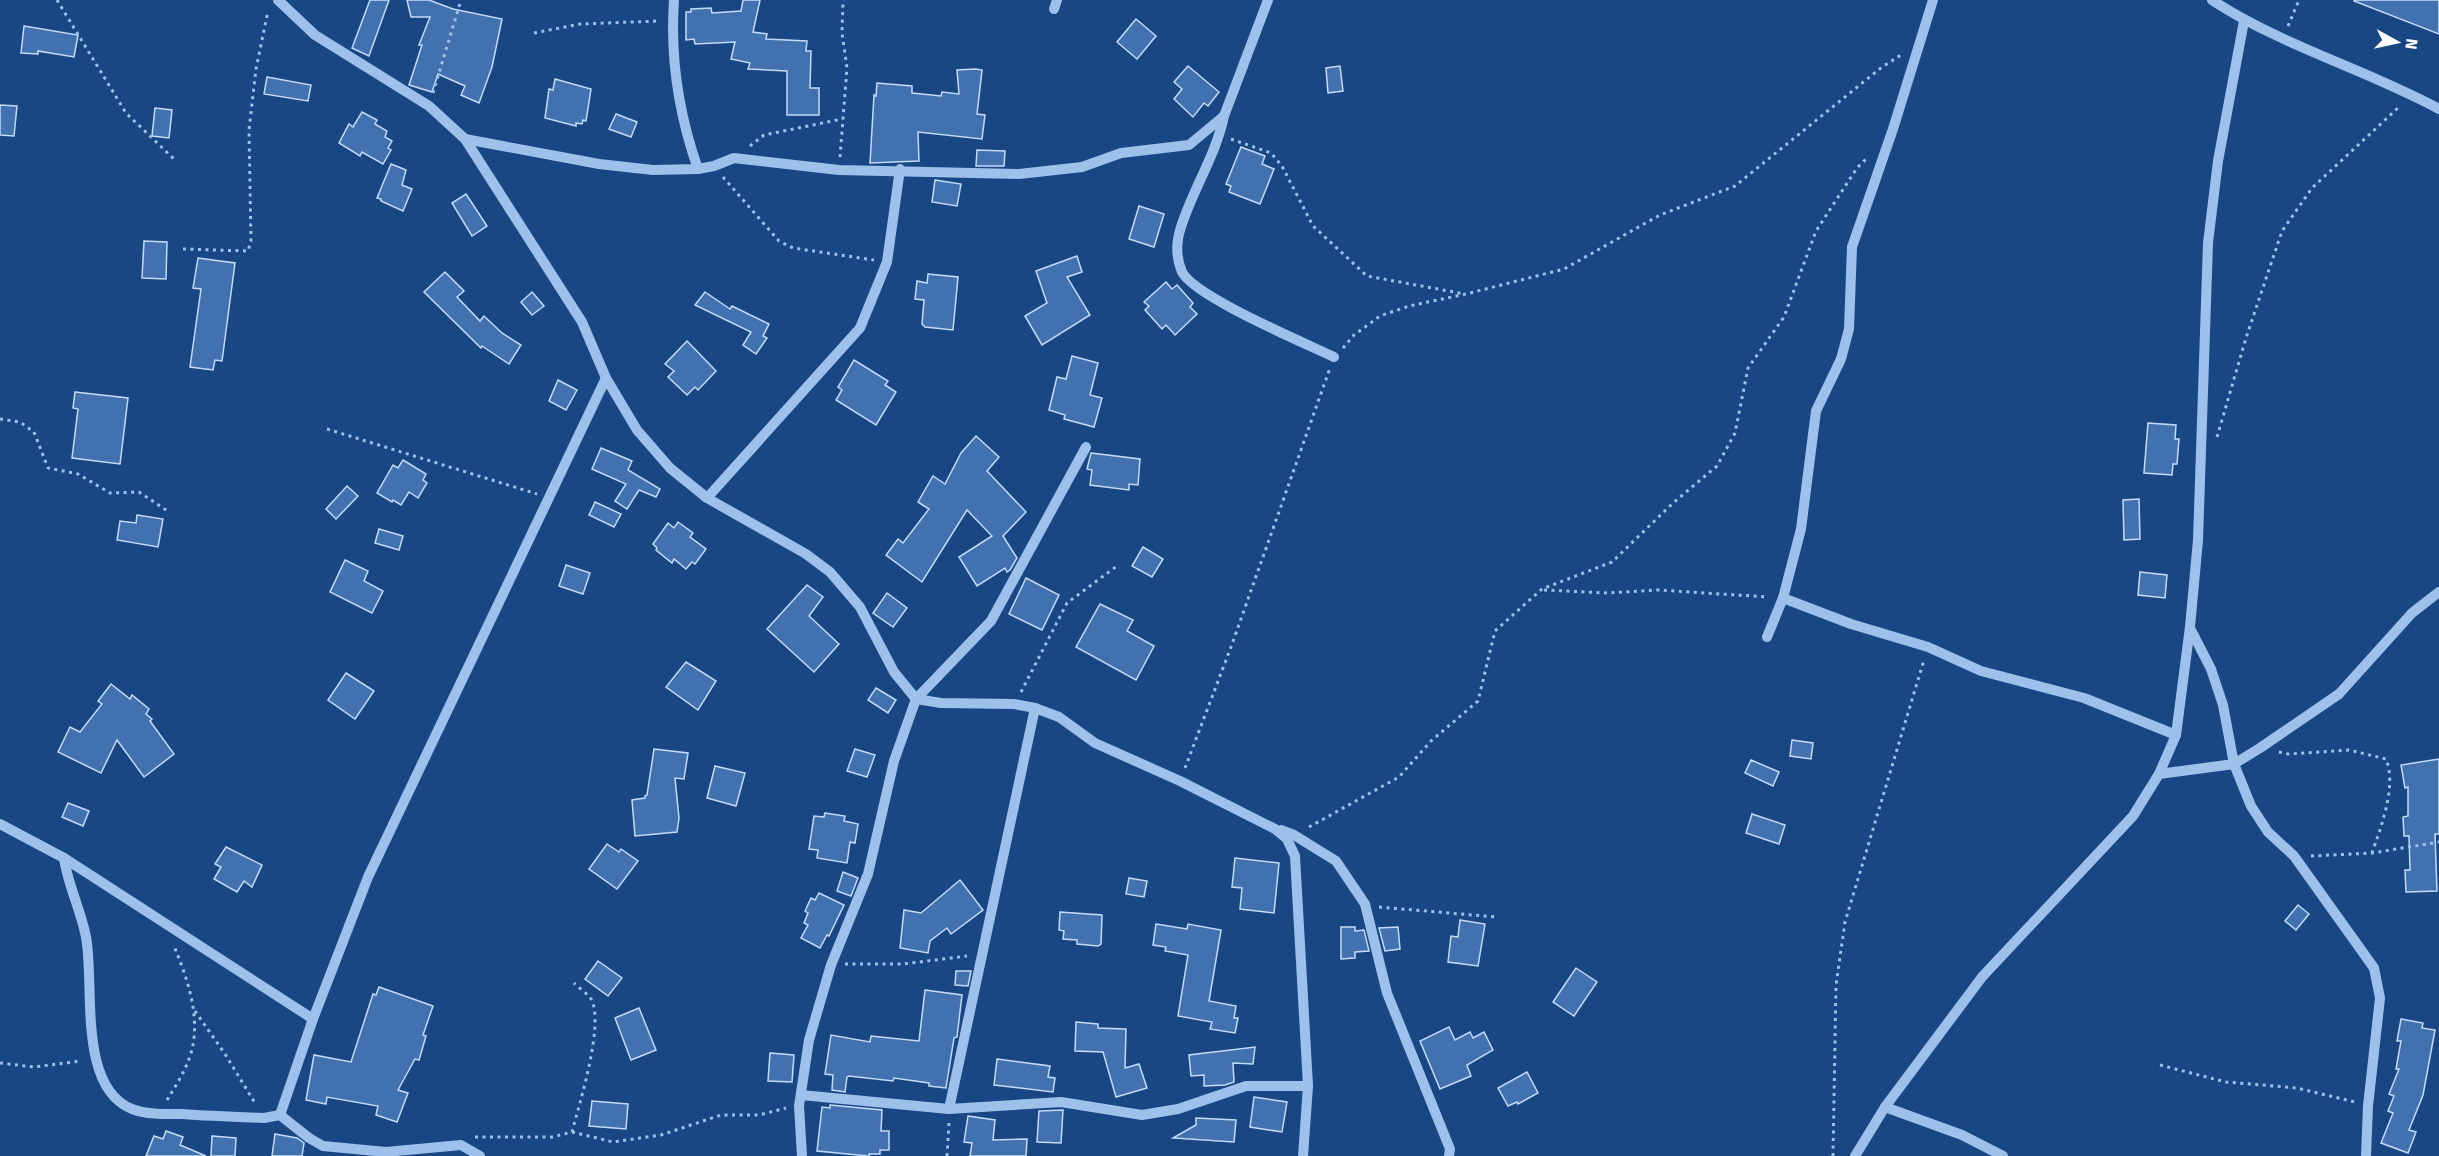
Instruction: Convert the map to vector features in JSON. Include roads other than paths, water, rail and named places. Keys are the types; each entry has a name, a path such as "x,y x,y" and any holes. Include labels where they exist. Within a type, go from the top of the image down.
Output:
{"street":[{"path":"278,0 315,35 429,106 465,139 582,322 606,378 637,430 670,468 706,498 806,554 830,572 860,607 894,672 916,699 941,703 1014,704 1035,708 1059,717 1095,743 1180,781 1275,829 1294,835 1336,861 1365,904 1387,993 1450,1149 1449,1156"},
{"path":"674,0 672,21 675,74 686,135 698,170"},
{"path":"1268,0 1224,116 1220,135 1180,229 1176,254 1183,274 1220,303 1334,357"},
{"path":"1767,637 1783,598 1801,529 1816,411 1841,359 1849,329 1852,247 1921,43 1933,0"},
{"path":"2212,0 2244,21 2412,94 2439,109"},
{"path":"1855,1156 1885,1107 1982,978 2133,816 2159,774 2176,735 2190,627 2198,540 2208,243 2218,161 2244,21"},
{"path":"465,139 599,164 653,170 698,170 734,158 839,170 900,169 1019,174 1082,166 1121,153 1189,145 1224,116"},
{"path":"706,498 860,327 887,262 900,169"},
{"path":"280,1115 313,1019 368,877 606,378"},
{"path":"802,1156 800,1100 809,1040 831,964 868,874 894,761 916,699 991,621 1086,447"},
{"path":"2159,774 2234,764 2260,748 2339,694 2412,613 2439,592"},
{"path":"1783,598 1851,624 1928,647 1981,670 2084,698 2176,735"},
{"path":"2190,627 2211,669 2223,705 2234,764 2251,806 2268,832 2294,856 2374,968 2380,998 2368,1106 2366,1156"},
{"path":"949,1109 1035,708"},
{"path":"0,824 64,858 313,1019"},
{"path":"1275,829 1287,839 1295,856 1308,1086 1303,1156"},
{"path":"64,858 67,877 86,936 95,1059 104,1084 121,1103 134,1110 160,1113 264,1118 280,1115 323,1146 386,1152 461,1145 480,1156"},
{"path":"800,1100 949,1109 1061,1102 1142,1115 1178,1109 1246,1086 1308,1086"},
{"path":"1885,1107 1962,1135 2003,1156"}]}
